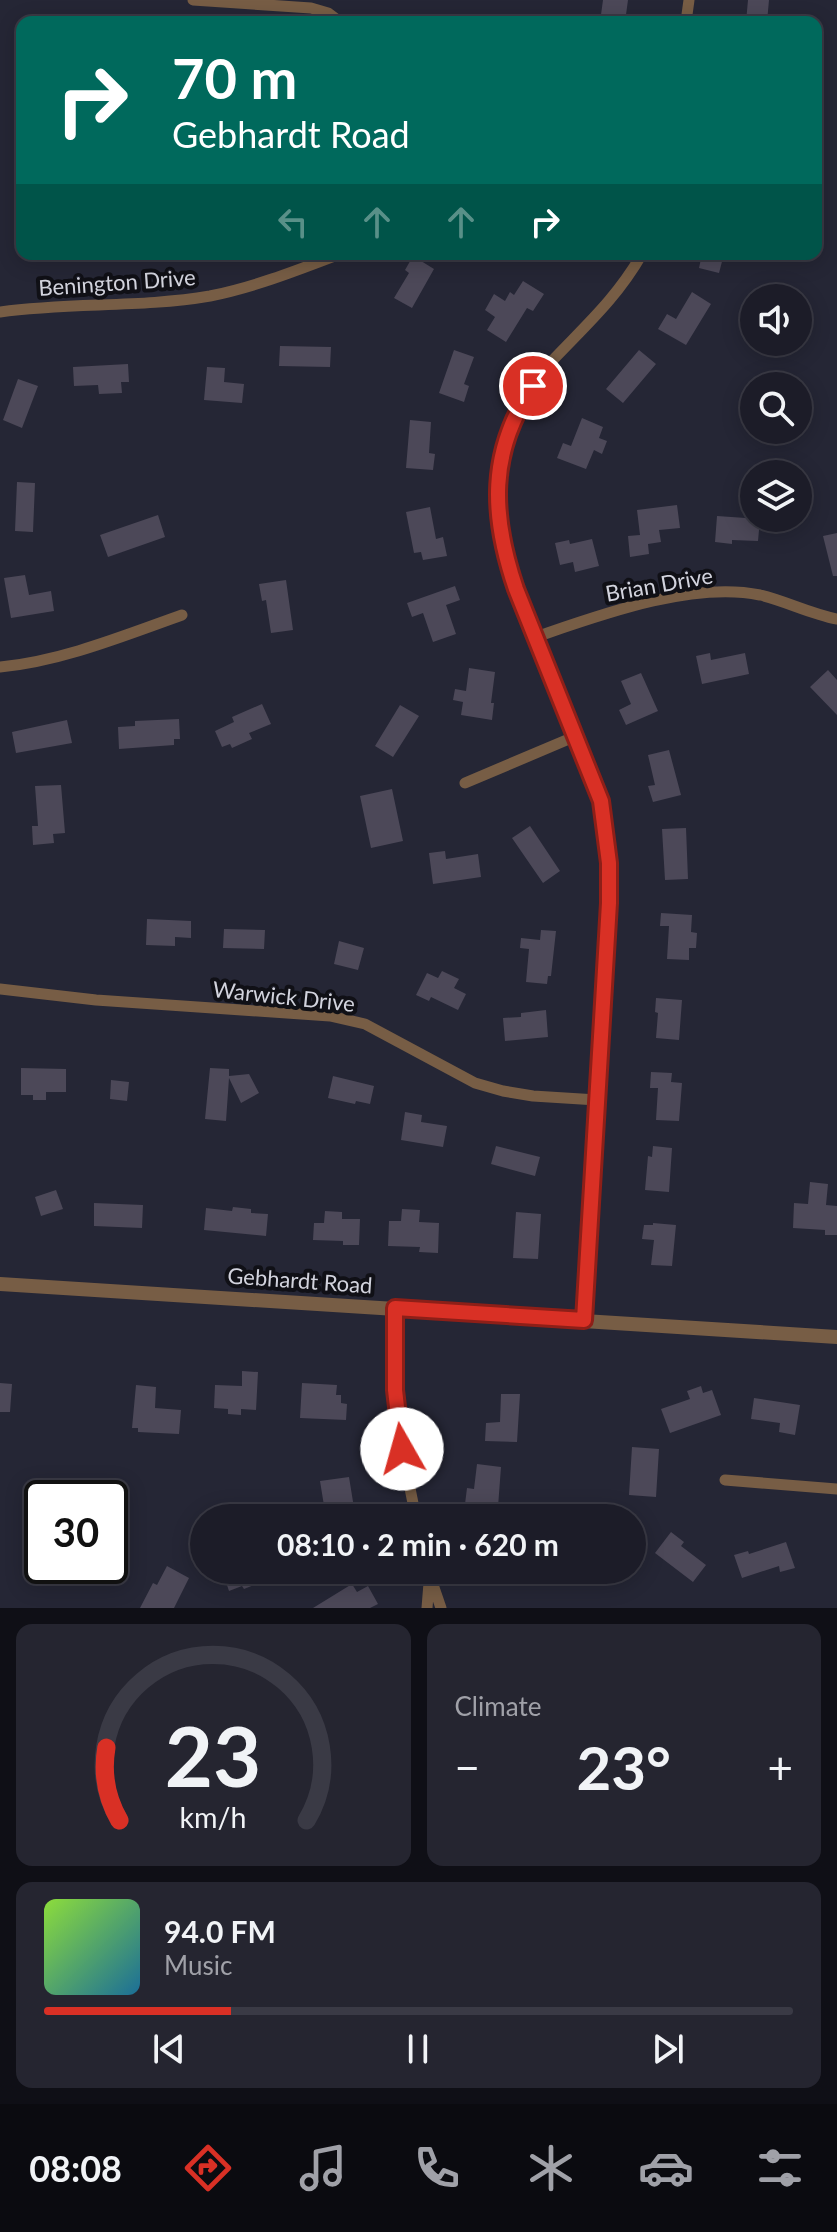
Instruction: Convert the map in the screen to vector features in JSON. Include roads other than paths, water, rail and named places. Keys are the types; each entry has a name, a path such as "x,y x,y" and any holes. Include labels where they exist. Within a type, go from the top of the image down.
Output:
{"street":[{"path":"193,0 311,8 332,16"},
{"name":"Benington Drive","path":"0,312 210,296 283,276 324,260"},
{"path":"584,1320 609,863 601,801 504,554 497,494 503,451 520,405 550,363 625,282 638,260"},
{"name":"Brian Drive","path":"536,637 608,612 719,592 758,595 837,619"},
{"path":"0,667 70,652 182,615"},
{"path":"465,783 576,736"},
{"name":"Warwick Drive","path":"0,989 110,1001 330,1016 365,1024 475,1083 533,1096 597,1100"},
{"name":"Gebhardt Road","path":"0,1284 837,1337"},
{"path":"395,1308 398,1429 413,1504"},
{"path":"725,1480 837,1489"},
{"path":"427,1608 429,1584"},
{"path":"433,1584 441,1608"}]}
